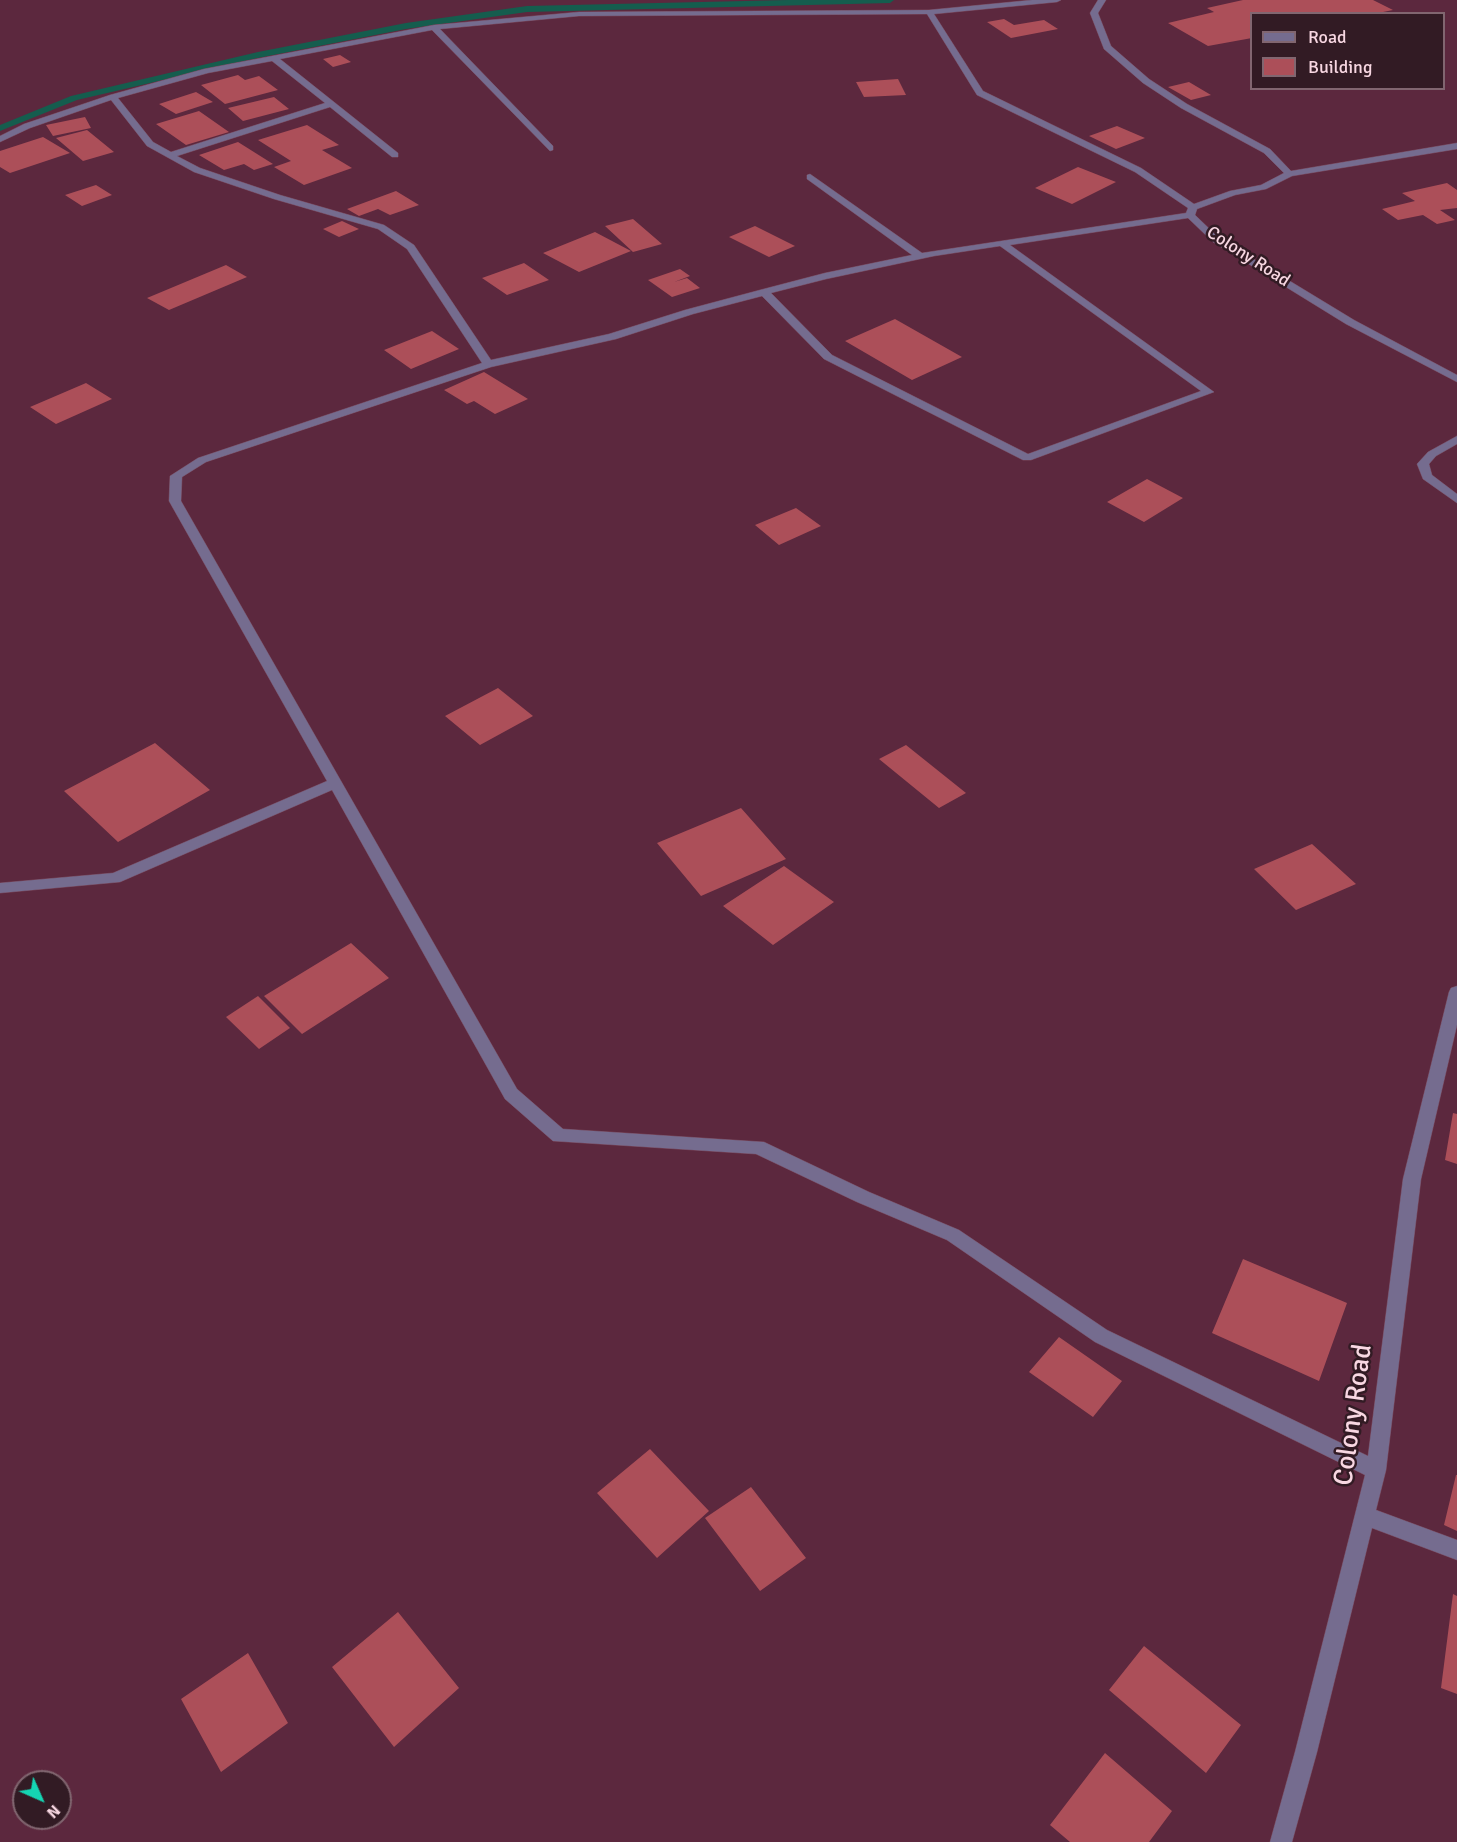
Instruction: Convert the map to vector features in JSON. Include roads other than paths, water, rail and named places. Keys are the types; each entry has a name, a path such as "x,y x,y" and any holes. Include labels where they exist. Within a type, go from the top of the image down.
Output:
{"street":[{"path":"0,139 27,126 113,97 207,70 434,27 579,14 929,12 1057,0"},
{"path":"1102,0 1095,13 1107,47 1146,81 1184,106 1267,151 1289,174"},
{"path":"929,12 980,93 1138,170 1191,211"},
{"path":"434,27 550,148"},
{"path":"272,57 395,155"},
{"path":"113,97 150,144 197,170 381,227 411,247 488,364"},
{"path":"170,155 331,104"},
{"name":"Colony Road","path":"1457,146 1289,174 1279,181 1233,193 1191,211 1216,240 1350,321 1457,379"},
{"path":"810,177 920,256"},
{"path":"1191,211 920,256 825,276 612,337 488,364 202,460 176,476 175,501 511,1094 559,1136 758,1147 863,1197 953,1235 1101,1335 1376,1470"},
{"path":"764,292 828,357 1027,458 1209,392 1002,243"},
{"path":"1457,439 1432,454 1423,464 1427,477 1457,500"},
{"path":"0,888 115,879 335,783"},
{"name":"Colony Road","path":"1281,1842 1376,1470 1412,1179 1457,992"},
{"path":"1365,1516 1457,1551"}],"waterway":[{"path":"0,128 74,98 258,55 406,26 527,9 890,0"}]}
